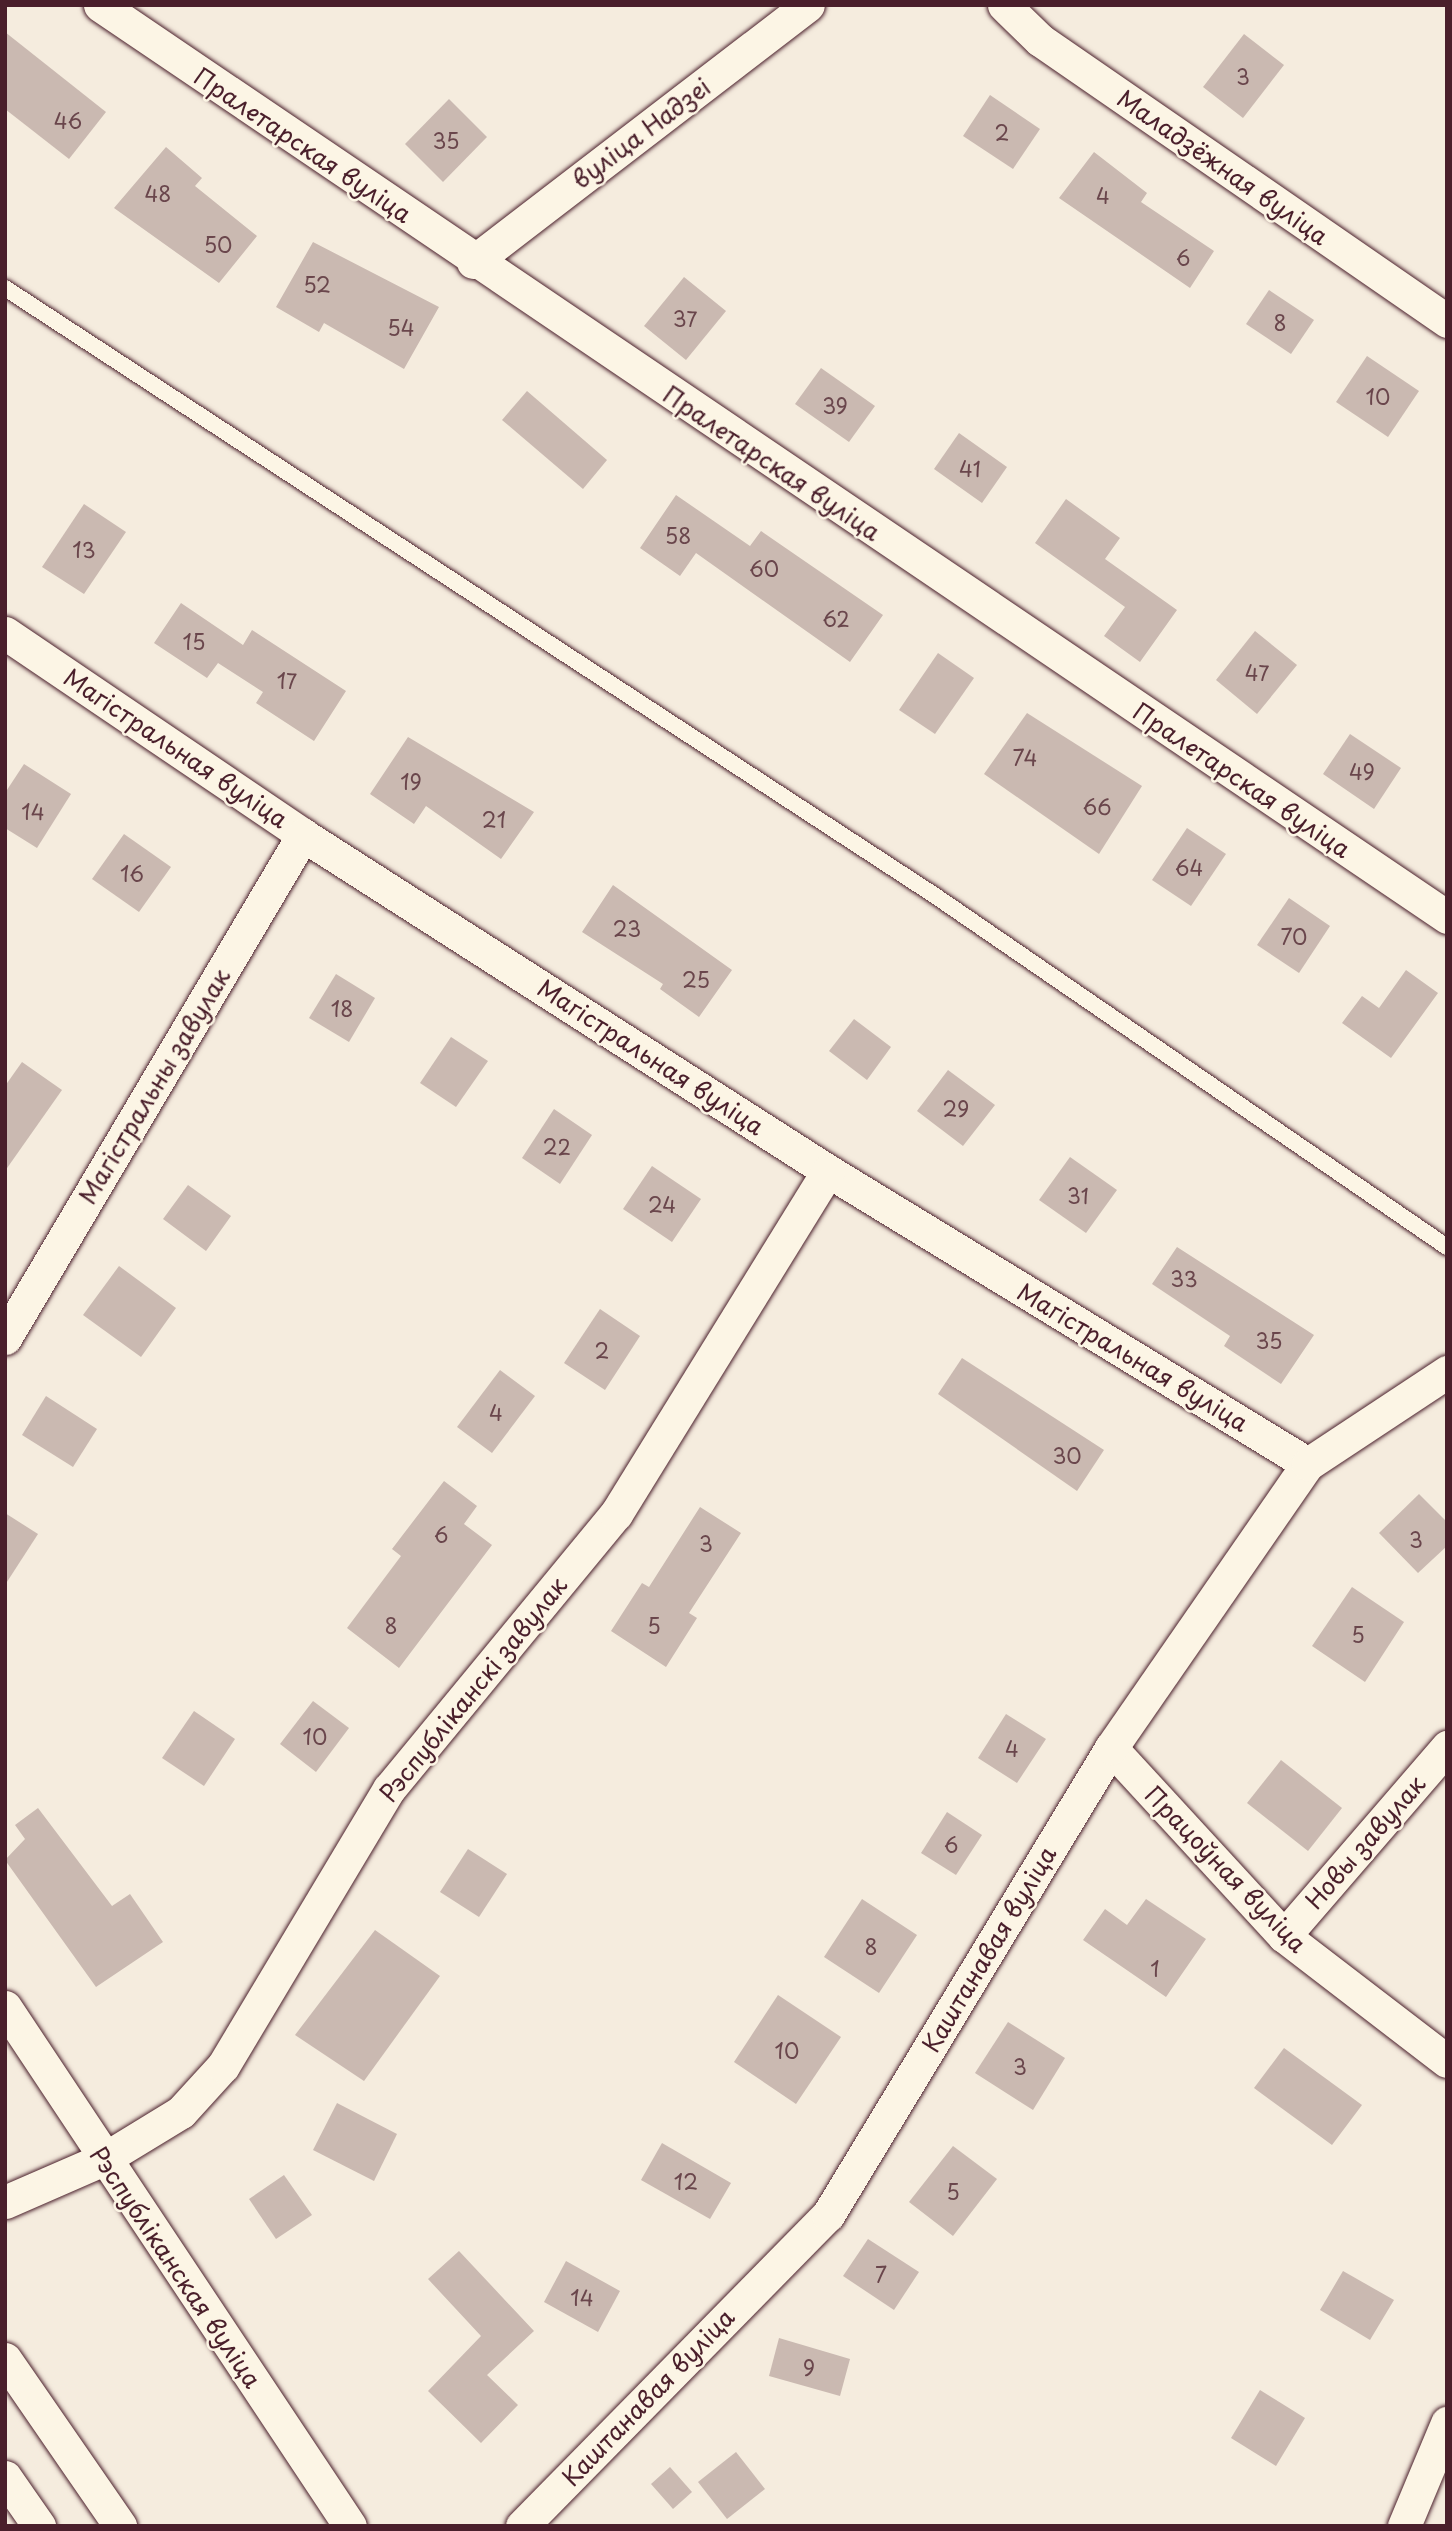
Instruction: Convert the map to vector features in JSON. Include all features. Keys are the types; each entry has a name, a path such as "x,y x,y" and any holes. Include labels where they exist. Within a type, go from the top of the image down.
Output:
{"street":[{"name":"Пралетарская вуліца","path":"100,5 473,262 1447,917"},
{"name":"вуліца Надзеі","path":"473,262 808,5"},
{"name":"Маладзёжная вуліца","path":"1004,5 1040,40 1447,321"},
{"name":"Магістральная вуліца","path":"5,633 303,835 828,1171 1308,1464"},
{"name":"Магістральны завулак","path":"5,1338 303,835"},
{"name":"Рэспубліканскі завулак","path":"5,2202 104,2159 181,2112 223,2066 389,1789 616,1514 828,1171"},
{"name":"Каштанавая вуліца","path":"522,2526 828,2214 1111,1748 1308,1464 1447,1372"},
{"name":"Новы завулак","path":"1283,1936 1447,1747"},
{"name":"Працоўная вуліца","path":"1111,1748 1283,1936 1447,2060"},
{"name":"Рэспубліканская вуліца","path":"5,2007 350,2526"},
{"path":"5,2359 120,2526"},
{"path":"1404,2526 1447,2423"},
{"path":"5,2477 39,2526"}],"lane":[{"path":"5,288 114,353 934,895 1447,1247"}],"building":[{"path":"5,32 106,112 69,159 5,109"},
{"path":"1244,34 1284,65 1243,118 1203,87"},
{"path":"990,95 1040,129 1013,169 963,136"},
{"path":"449,99 487,137 443,182 405,144"},
{"path":"166,147 202,178 195,186 257,236 219,283 114,208"},
{"path":"1094,152 1147,193 1141,202 1214,251 1190,288 1059,198"},
{"path":"313,242 439,307 404,369 324,323 319,332 276,307"},
{"path":"684,277 726,311 686,360 644,326"},
{"path":"1269,290 1314,320 1291,354 1246,324"},
{"path":"1367,356 1419,391 1388,437 1336,402"},
{"path":"821,368 875,406 849,442 795,404"},
{"path":"527,391 607,460 583,489 502,420"},
{"path":"959,433 1007,467 982,503 934,469"},
{"path":"676,495 750,546 761,531 883,615 850,662 696,553 680,576 640,548"},
{"path":"1066,499 1120,538 1105,559 1177,610 1140,662 1104,636 1125,607 1035,543"},
{"path":"84,504 126,532 84,594 42,567"},
{"path":"181,603 243,645 252,630 346,691 314,741 256,703 263,692 218,663 207,678 154,643"},
{"path":"1255,631 1297,665 1257,714 1216,680"},
{"path":"938,653 974,678 935,734 899,710"},
{"path":"1027,713 1142,786 1099,854 984,774"},
{"path":"1350,734 1401,768 1374,809 1323,774"},
{"path":"408,737 534,812 501,859 426,806 414,824 370,794"},
{"path":"24,764 71,794 37,848 5,828 5,793"},
{"path":"1187,828 1226,854 1191,906 1152,880"},
{"path":"124,834 171,867 139,912 92,879"},
{"path":"613,885 732,970 699,1017 660,989 663,984 582,932"},
{"path":"1289,898 1330,926 1299,973 1257,945"},
{"path":"1406,970 1438,993 1391,1058 1342,1023 1362,996 1379,1008"},
{"path":"336,974 375,998 349,1042 309,1018"},
{"path":"854,1019 891,1047 867,1080 829,1051"},
{"path":"451,1037 488,1061 456,1107 420,1083"},
{"path":"22,1062 62,1090 5,1171 5,1086"},
{"path":"948,1070 995,1105 963,1146 917,1111"},
{"path":"554,1109 592,1135 560,1184 522,1158"},
{"path":"1070,1157 1117,1190 1086,1233 1039,1200"},
{"path":"652,1166 701,1199 672,1242 623,1209"},
{"path":"188,1185 231,1216 206,1251 163,1219"},
{"path":"1177,1247 1314,1335 1281,1384 1224,1346 1230,1336 1152,1284"},
{"path":"119,1266 176,1308 141,1357 83,1315"},
{"path":"600,1309 640,1336 605,1390 564,1363"},
{"path":"962,1358 1104,1450 1077,1491 938,1394"},
{"path":"500,1370 535,1396 492,1453 457,1427"},
{"path":"46,1396 97,1429 73,1467 22,1435"},
{"path":"444,1481 477,1506 464,1524 492,1545 399,1668 347,1628 401,1556 392,1549"},
{"path":"1419,1494 1447,1522 1447,1546 1418,1573 1379,1533"},
{"path":"700,1507 741,1533 689,1613 697,1618 666,1667 611,1631 642,1583 649,1587"},
{"path":"5,1513 38,1534 5,1585"},
{"path":"1352,1587 1404,1622 1365,1682 1312,1646"},
{"path":"313,1701 349,1728 316,1772 280,1744"},
{"path":"194,1711 235,1739 204,1786 162,1758"},
{"path":"1006,1714 1046,1739 1017,1783 978,1758"},
{"path":"1281,1760 1342,1808 1308,1851 1247,1803"},
{"path":"38,1808 112,1906 130,1894 163,1942 96,1987 5,1860 25,1839 15,1825"},
{"path":"947,1812 982,1835 956,1875 921,1853"},
{"path":"468,1849 507,1874 479,1917 440,1892"},
{"path":"862,1899 917,1935 879,1993 824,1957"},
{"path":"1146,1899 1206,1939 1166,1997 1083,1940 1105,1909 1127,1925"},
{"path":"375,1930 440,1976 364,2081 295,2035"},
{"path":"778,1995 841,2037 796,2104 734,2062"},
{"path":"1008,2022 1065,2058 1033,2110 975,2073"},
{"path":"1284,2048 1362,2105 1332,2145 1254,2088"},
{"path":"337,2103 397,2134 374,2181 313,2150"},
{"path":"662,2143 731,2183 710,2219 641,2180"},
{"path":"953,2146 997,2179 953,2236 909,2202"},
{"path":"284,2175 312,2215 276,2239 249,2199"},
{"path":"868,2239 919,2272 894,2310 843,2276"},
{"path":"459,2251 534,2331 487,2375 518,2405 481,2443 428,2391 481,2336 428,2279"},
{"path":"566,2261 620,2291 598,2332 544,2302"},
{"path":"1343,2271 1394,2300 1370,2340 1320,2310"},
{"path":"779,2338 850,2359 840,2396 769,2376"},
{"path":"1260,2390 1305,2418 1276,2466 1231,2438"},
{"path":"736,2452 765,2489 727,2519 698,2482"},
{"path":"670,2467 692,2492 673,2509 651,2484"}]}
